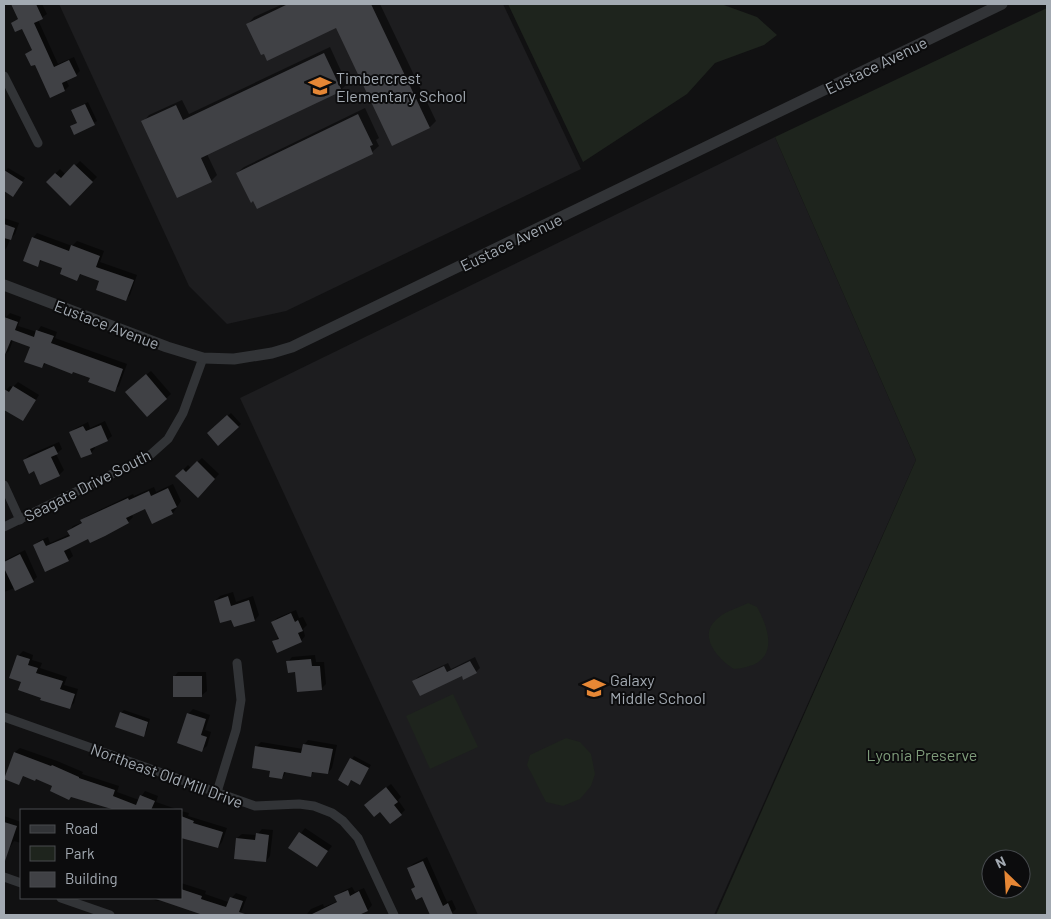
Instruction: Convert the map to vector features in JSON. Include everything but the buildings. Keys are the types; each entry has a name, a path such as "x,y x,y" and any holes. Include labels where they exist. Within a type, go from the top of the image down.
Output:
{"street":[{"name":"Eustace Avenue","path":"4,285 167,347 203,358 234,358 272,353 292,347 1002,4"},
{"path":"4,76 38,143"},
{"name":"Seagate Drive South","path":"4,527 149,456 168,439 183,413 203,358"},
{"path":"4,485 20,520"},
{"path":"218,792 236,730 241,700 237,663"},
{"name":"Northeast Old Mill Drive","path":"4,717 255,806 299,804 314,806 332,813 351,829 358,838 394,915"},
{"path":"4,877 20,884"},
{"path":"64,899 110,915"}],"shaded area":[{"name":"Timbercrest Elementary School","path":"59,4 503,4 581,169 286,311 227,324 189,286"},
{"name":"Galaxy Middle School","path":"775,137 916,460 714,915 478,915 240,398"}],"green space":[{"path":"508,4 721,4 757,17 777,35 764,45 715,63 687,94 583,162"},
{"name":"Lyonia Preserve","path":"1047,8 1047,915 716,915 916,460 775,137"},
{"path":"748,603 757,607 763,618 768,648 758,662 748,667 734,669 716,653 709,640 709,633 711,626 720,616"},
{"path":"453,694 478,747 430,769 406,716"},
{"path":"566,738 580,742 591,754 595,774 591,786 580,799 563,806 546,802 527,765 530,755"}],"place":[{"name":"Timbercrest Elementary School","path":"320,86"},
{"name":"Galaxy Middle School","path":"594,688"}]}
